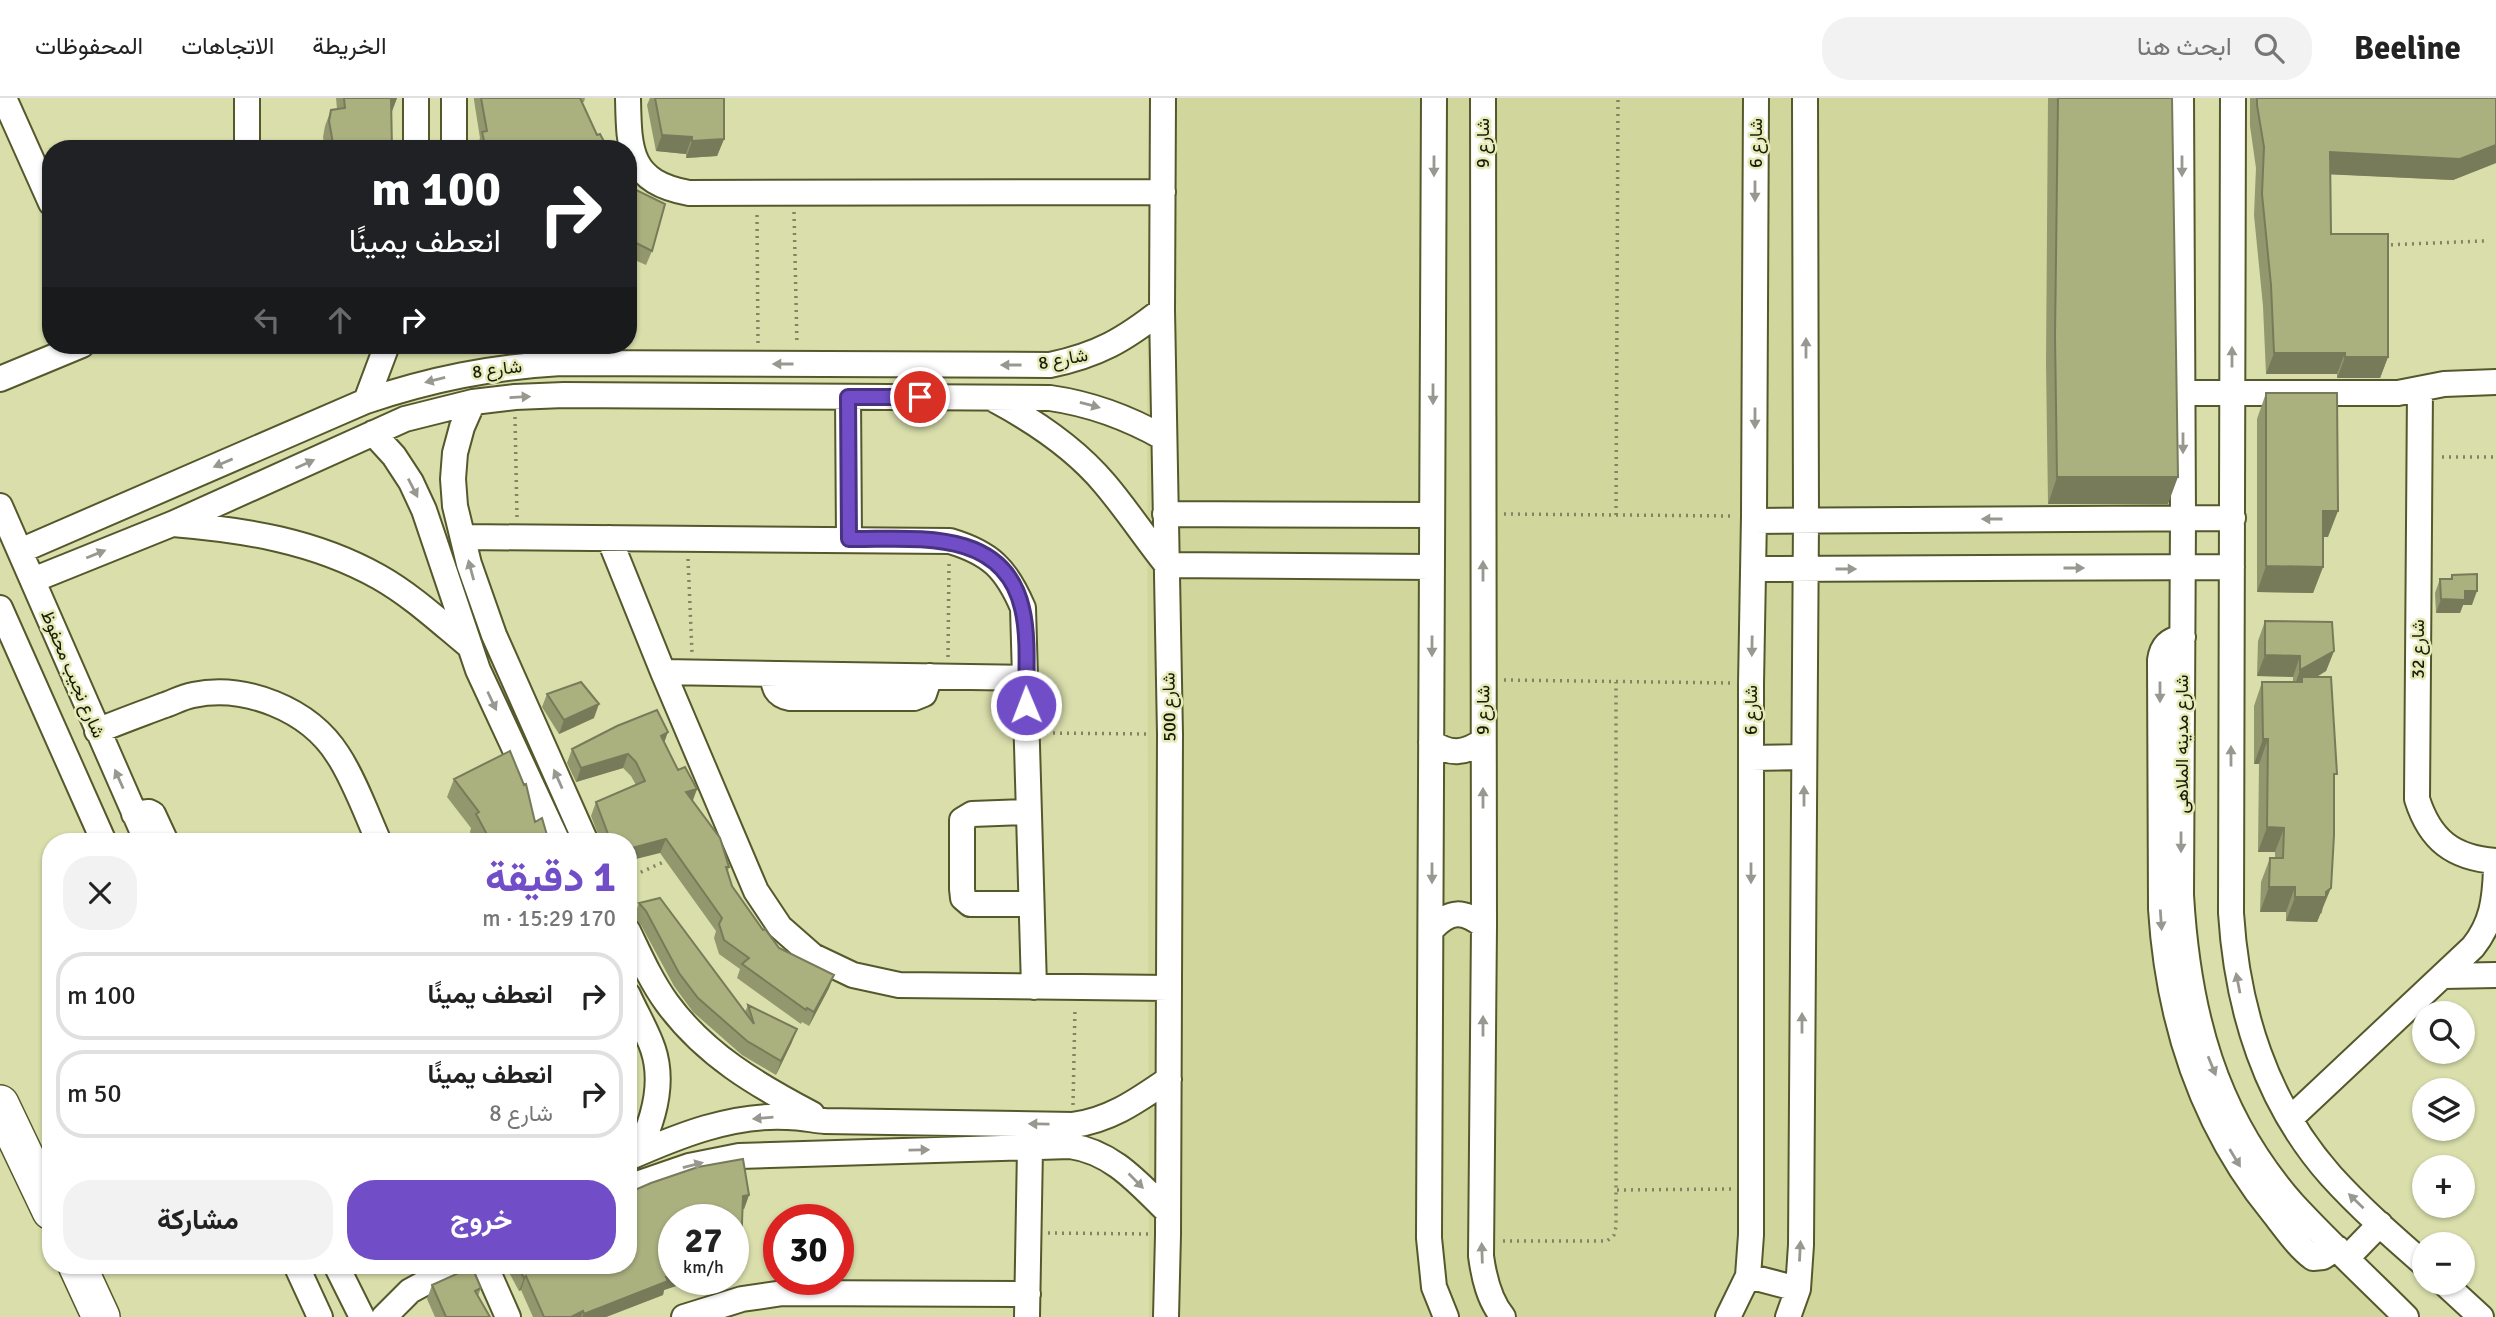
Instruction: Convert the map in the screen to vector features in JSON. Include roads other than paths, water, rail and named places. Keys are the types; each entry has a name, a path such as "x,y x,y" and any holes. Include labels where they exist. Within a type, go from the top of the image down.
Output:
{"highway":[{"path":"0,1104 42,1192"},
{"path":"81,1274 101,1317"}],"street":[{"path":"4,98 42,183"},
{"path":"247,98 247,140"},
{"path":"416,98 416,140"},
{"path":"454,98 454,140"},
{"path":"628,98 630,140"},
{"name":"شارع 500","path":"1163,98 1162,310 1170,734 1166,1317"},
{"path":"1434,98 1429,1238 1434,1287 1446,1317"},
{"name":"شارع 9","path":"1483,98 1482,1241 1484,1278 1496,1309 1503,1317"},
{"name":"شارع 6","path":"1728,1317 1748,1276 1751,1189 1751,684 1756,98"},
{"path":"1788,1317 1798,1289 1801,1245 1806,520 1805,98"},
{"name":"شارع مدينه الملاهى","path":"2181,98 2181,895 2184,947 2192,999 2205,1049 2227,1104 2257,1156 2293,1203 2406,1317"},
{"path":"2233,98 2233,949 2247,1020 2268,1076 2290,1119 2329,1174 2412,1253"},
{"path":"637,162 646,176 666,188 689,193 1163,192"},
{"name":"شارع 8","path":"20,551 366,401 413,385 461,374 511,366 561,363 1050,365 1099,352 1142,326 1162,310"},
{"path":"0,379 60,354"},
{"path":"366,401 384,354"},
{"path":"552,354 561,363"},
{"path":"640,363 641,395"},
{"path":"2182,393 2398,393 2444,384 2496,382"},
{"name":"شارع 32","path":"2420,389 2417,799 2422,816 2432,832 2445,845 2461,855 2496,862"},
{"name":"شارع 8","path":"33,580 172,524 405,419 472,402 515,397 641,395 1050,398 1080,402 1109,411 1164,438"},
{"path":"848,397 849,539"},
{"path":"992,398 1042,428 1079,457 1104,482 1167,565 1432,567"},
{"path":"472,402 455,453 453,479 455,506 462,534 476,588 494,635 582,833"},
{"path":"373,433 394,456 411,482 434,539 468,645 554,833"},
{"name":"شارع نجيب محفوظ","path":"0,506 143,833"},
{"path":"1166,514 1432,515"},
{"path":"1754,518 2233,518"},
{"path":"172,524 279,538 330,554 379,577 424,608 468,645"},
{"path":"434,539 462,534 518,537 950,541 975,548 996,563 1013,583 1023,608 1034,987"},
{"path":"609,538 756,891 780,927 813,956 853,975 899,985 1169,988"},
{"path":"1754,569 2232,567"},
{"path":"0,608 100,833"},
{"path":"663,672 1026,678"},
{"path":"97,730 192,695 219,693 274,703 309,725 338,754 375,833"},
{"path":"1431,742 1443,750 1457,753 1471,749 1483,741"},
{"path":"1751,758 1804,757"},
{"path":"1028,812 972,814 962,820 962,889 963,898 970,904 1031,904"},
{"path":"134,814 153,814 162,833"},
{"path":"2290,1119 2473,947 2487,926 2494,902 2496,870"},
{"path":"1432,929 1442,918 1457,913 1472,916 1483,926"},
{"path":"2443,976 2496,975"},
{"path":"639,981 667,1003 688,1029 738,1073 825,1121"},
{"path":"637,1014 654,1050 658,1077 653,1117 649,1130 637,1148"},
{"path":"637,1154 672,1138 709,1127 785,1117 825,1121 1079,1124 1124,1110 1169,1079"},
{"path":"1079,1124 1086,1148"},
{"path":"637,1185 689,1166 739,1156 790,1152 1056,1146 1086,1148 1107,1157 1125,1170 1168,1223"},
{"path":"684,1317 742,1299 783,1293 1027,1306 1030,1148"},
{"path":"2342,1253 2379,1224"},
{"path":"300,1274 320,1317"},
{"path":"340,1274 362,1317"},
{"path":"384,1317 410,1291 441,1274"},
{"path":"489,1274 508,1317"},
{"path":"1748,1276 1798,1289"},
{"path":"2457,1295 2481,1317"}]}
